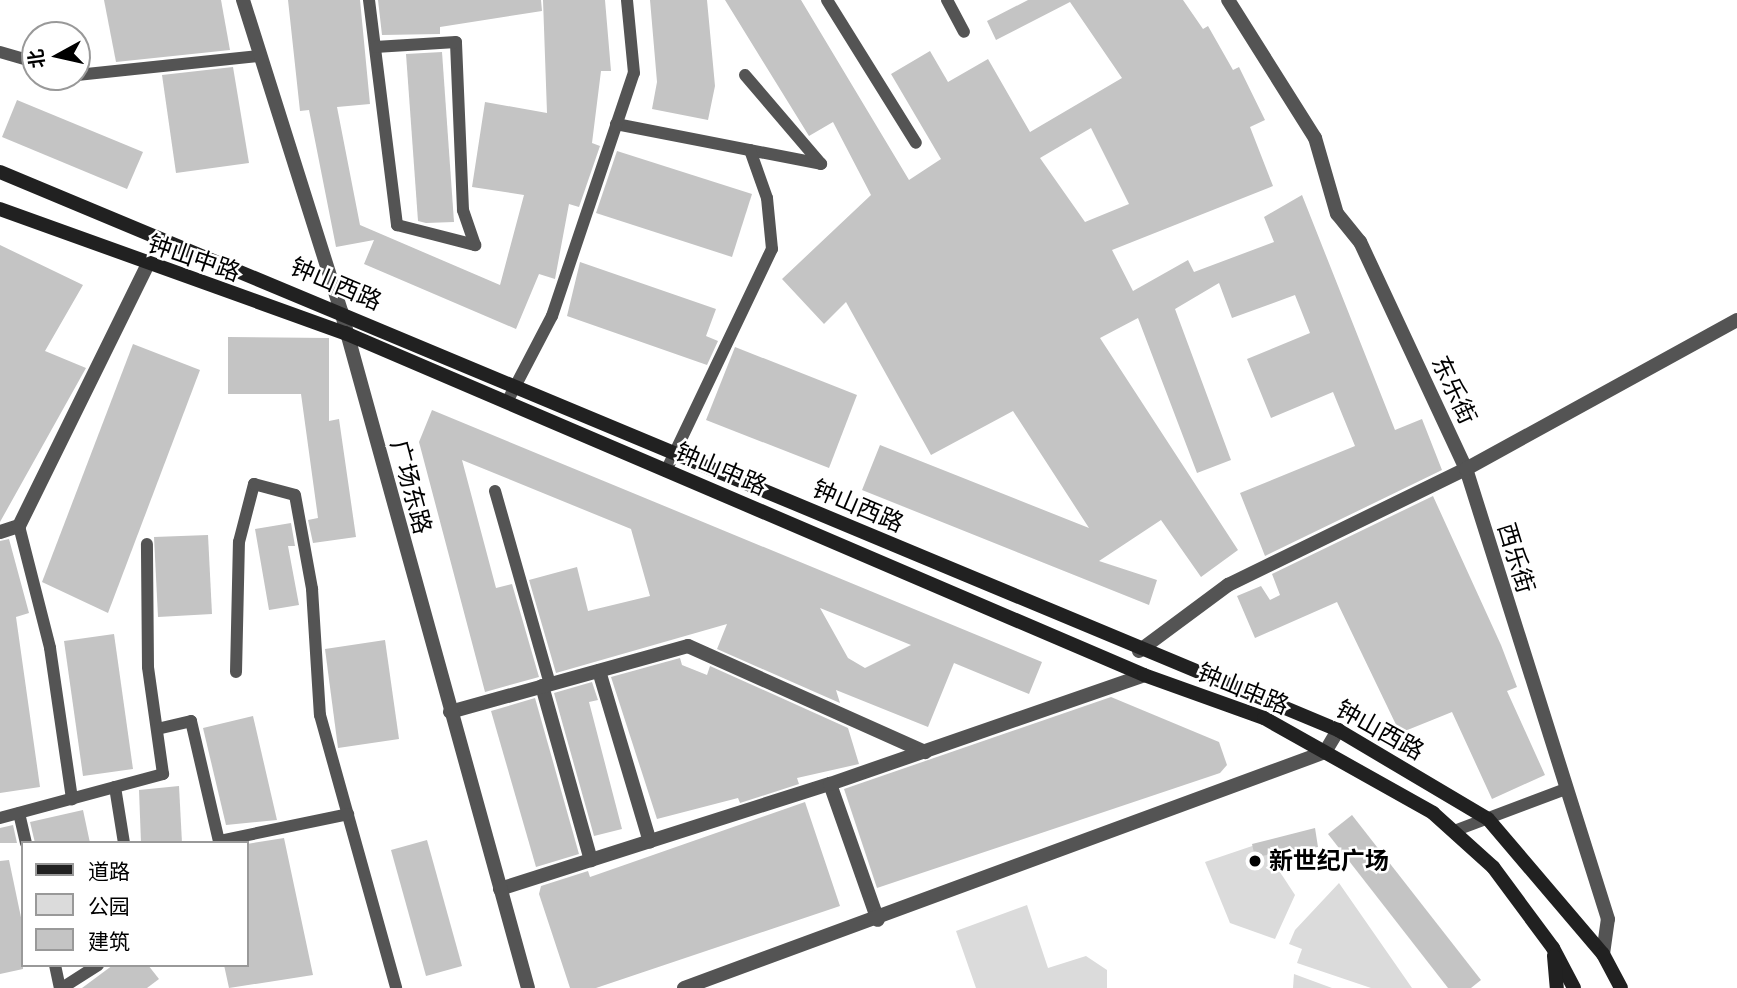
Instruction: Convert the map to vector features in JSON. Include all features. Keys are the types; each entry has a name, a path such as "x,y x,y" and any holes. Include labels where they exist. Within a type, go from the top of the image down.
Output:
{"main road":[{"name":"钟山西路","path":"0,172 341,311 1139,651 1338,730 1488,819 1603,954 1621,988"},
{"name":"钟山中路","path":"0,209 147,267 345,333 1144,675 1264,718 1454,831 1493,867 1553,947 1574,988"},
{"path":"1553,947 1557,988"}],"street":[{"name":"广场东路","path":"243,0 258,56 341,311 528,988"},
{"name":"东乐街","path":"1228,0 1315,138 1337,214 1360,242 1466,470"},
{"path":"0,532 19,526 147,267"},
{"path":"1139,651 1228,586 1466,470 1737,320"},
{"name":"西乐街","path":"1466,470 1563,790 1608,919 1603,954"},
{"path":"450,712 688,646 925,752"},
{"path":"599,671 650,842"},
{"path":"500,889 831,785 1144,675"},
{"path":"546,685 591,860"},
{"path":"684,988 878,920 1325,752 1338,730"},
{"path":"831,785 878,920"}],"lane":[{"path":"369,0 397,225 475,245 463,210 456,43 375,47"},
{"path":"507,402 552,316 634,73 627,0"},
{"path":"827,0 916,143"},
{"path":"947,0 964,32"},
{"path":"0,51 21,58"},
{"path":"91,74 258,56"},
{"path":"617,124 821,164 745,75"},
{"path":"666,471 677,454 772,249 767,198 750,150"},
{"path":"236,672 239,542 254,484 295,495 312,589 320,715 396,988"},
{"path":"495,491 546,685"},
{"path":"19,526 50,648 72,799"},
{"path":"0,818 163,774 149,667 147,544"},
{"path":"157,729 191,721 219,841 348,814"},
{"path":"115,787 124,841"},
{"path":"1454,831 1563,790"},
{"path":"19,813 26,841"},
{"path":"55,967 61,988 95,967"}],"green space":[{"path":"1261,843 1295,895 1275,939 1230,923 1205,862"},
{"path":"1339,883 1412,988 1371,988 1297,963 1302,949 1289,944 1295,930"},
{"path":"1027,905 1048,968 1086,956 1107,970 1107,988 976,988 956,931"},
{"path":"1294,974 1332,988 1293,988"}],"building":[{"path":"104,0 221,0 230,50 116,62"},
{"path":"288,0 360,0 370,104 337,107 360,225 500,285 524,195 472,187 485,102 547,113 543,0 605,0 611,71 601,71 592,143 600,146 579,207 569,204 555,279 539,274 516,329 364,264 374,240 336,247 309,110 300,111"},
{"path":"378,0 541,0 542,11 440,27 440,34 382,35"},
{"path":"650,0 707,0 715,86 708,120 652,109 657,82"},
{"path":"725,0 801,0 909,180 941,159 891,74 930,51 948,82 988,59 1030,132 1122,78 1070,2 996,40 987,21 1028,0 1183,0 1203,29 1208,26 1233,70 1239,67 1265,120 1250,127 1273,186 1112,250 1133,291 1188,260 1194,272 1274,242 1264,217 1302,195 1395,430 1422,419 1442,470 1265,556 1240,493 1355,446 1333,392 1271,418 1247,359 1310,333 1295,295 1232,318 1219,283 1175,309 1231,460 1197,473 1138,318 1100,338 1238,550 1201,577 1161,520 1099,561 1157,580 1149,605 862,490 880,445 1089,528 1013,411 931,455 846,302 824,324 782,279 871,195 833,122 809,136","holes":["1091,128 1129,204 1085,222 1040,158"]},
{"path":"442,52 454,222 426,223 418,221 406,54"},
{"path":"233,67 249,163 176,173 162,75"},
{"path":"17,100 143,152 127,189 2,137"},
{"path":"617,151 752,194 732,257 596,213"},
{"path":"0,245 83,285 45,351 86,368 0,522"},
{"path":"580,262 716,309 706,336 718,341 707,365 567,316"},
{"path":"228,337 329,338 329,421 339,419 356,537 313,543 308,520 318,518 301,394 228,394"},
{"path":"133,344 200,370 108,613 42,582"},
{"path":"735,347 857,395 829,468 706,420"},
{"path":"432,410 1042,662 1029,694 954,663 928,727 836,690 840,703 717,649 727,624 556,673 529,580 577,567 588,611 650,596 631,529 462,460 496,588 512,584 539,677 485,692 419,442","holes":["820,608 911,645 865,668 848,658"]},
{"path":"1433,496 1501,645 1517,687 1507,691 1545,775 1492,799 1452,712 1400,733 1337,602 1255,638 1237,596 1261,586 1270,600 1280,595 1272,574"},
{"path":"291,523 295,546 288,546 299,605 269,610 255,529"},
{"path":"208,535 212,614 158,617 154,537"},
{"path":"9,539 29,613 16,617 40,787 0,793 0,541"},
{"path":"114,634 133,769 83,776 64,641"},
{"path":"385,640 399,739 338,748 325,649"},
{"path":"680,658 682,665 707,675 710,666 848,728 859,764 797,778 799,784 740,803 738,798 657,819 611,677"},
{"path":"592,682 598,700 589,702 622,829 594,836 554,693"},
{"path":"1111,697 1219,742 1227,765 1220,773 877,888 844,789"},
{"path":"535,698 579,854 536,867 491,711"},
{"path":"253,716 277,820 226,825 203,728"},
{"path":"179,786 182,841 141,841 139,790"},
{"path":"805,802 840,906 596,988 570,988 539,894 541,886 588,871 590,877"},
{"path":"83,810 90,841 35,841 30,822"},
{"path":"1352,815 1481,980 1471,988 1448,988 1328,834"},
{"path":"13,825 17,843 0,843 0,828"},
{"path":"1315,828 1318,847 1255,857 1252,844"},
{"path":"284,838 313,975 229,988 224,967 248,967 248,844"},
{"path":"427,840 462,966 426,976 391,850"},
{"path":"9,860 21,917 23,969 0,974 0,861"},
{"path":"110,967 150,967 159,979 147,988 82,988"}],"place":[{"name":"新世纪广场","path":"1255,861"}]}
